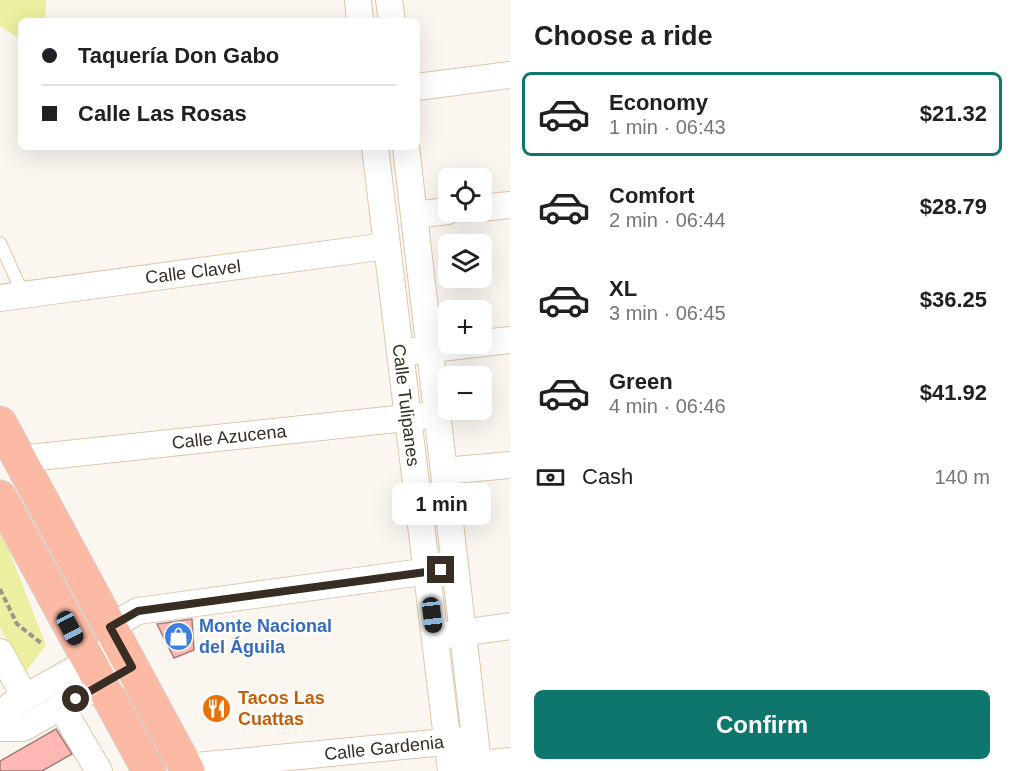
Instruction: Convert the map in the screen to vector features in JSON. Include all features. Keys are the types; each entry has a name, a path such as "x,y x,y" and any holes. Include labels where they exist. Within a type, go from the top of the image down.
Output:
{"main road":[{"path":"0,423 187,769"},
{"path":"0,497 94,674 149,771"}],"street":[{"path":"358,0 360,18"},
{"path":"389,0 392,18"},
{"path":"420,87 510,75"},
{"name":"Calle Tulipanes","path":"375,150 451,769"},
{"name":"Calle Tulipanes","path":"406,150 478,768"},
{"path":"492,207 510,205"},
{"path":"414,215 438,212"},
{"name":"Calle Clavel","path":"11,296 386,246"},
{"path":"399,353 510,340"},
{"name":"Calle Azucena","path":"20,459 437,415"},
{"path":"444,471 510,465"},
{"path":"94,674 25,697 11,705 0,726 23,728 61,707 94,674 120,646 138,611 455,567"},
{"path":"435,636 510,626"},
{"path":"0,652 25,697"},
{"path":"61,707 99,771"},
{"name":"Calle Gardenia","path":"187,769 475,739"},
{"path":"451,769 478,768 510,761"}],"lane":[{"path":"0,243 11,296"}],"path":[{"path":"0,590 17,624 41,643"}],"green space":[{"path":"0,0 46,0 45,18 18,18 18,38 0,26"},
{"path":"0,527 46,645 25,673 0,628"}],"building":[{"name":"Monte Nacional del Águila","path":"192,619 194,650 174,658 157,624"},
{"path":"56,729 72,754 42,771 0,771 0,761"}],"place":[{"name":"Monte Nacional del Águila","path":"178,636"},
{"name":"Tacos Las Cuattas","path":"217,708"}],"route":[{"path":"76,699 132,667 110,627 138,611 441,570"}]}
